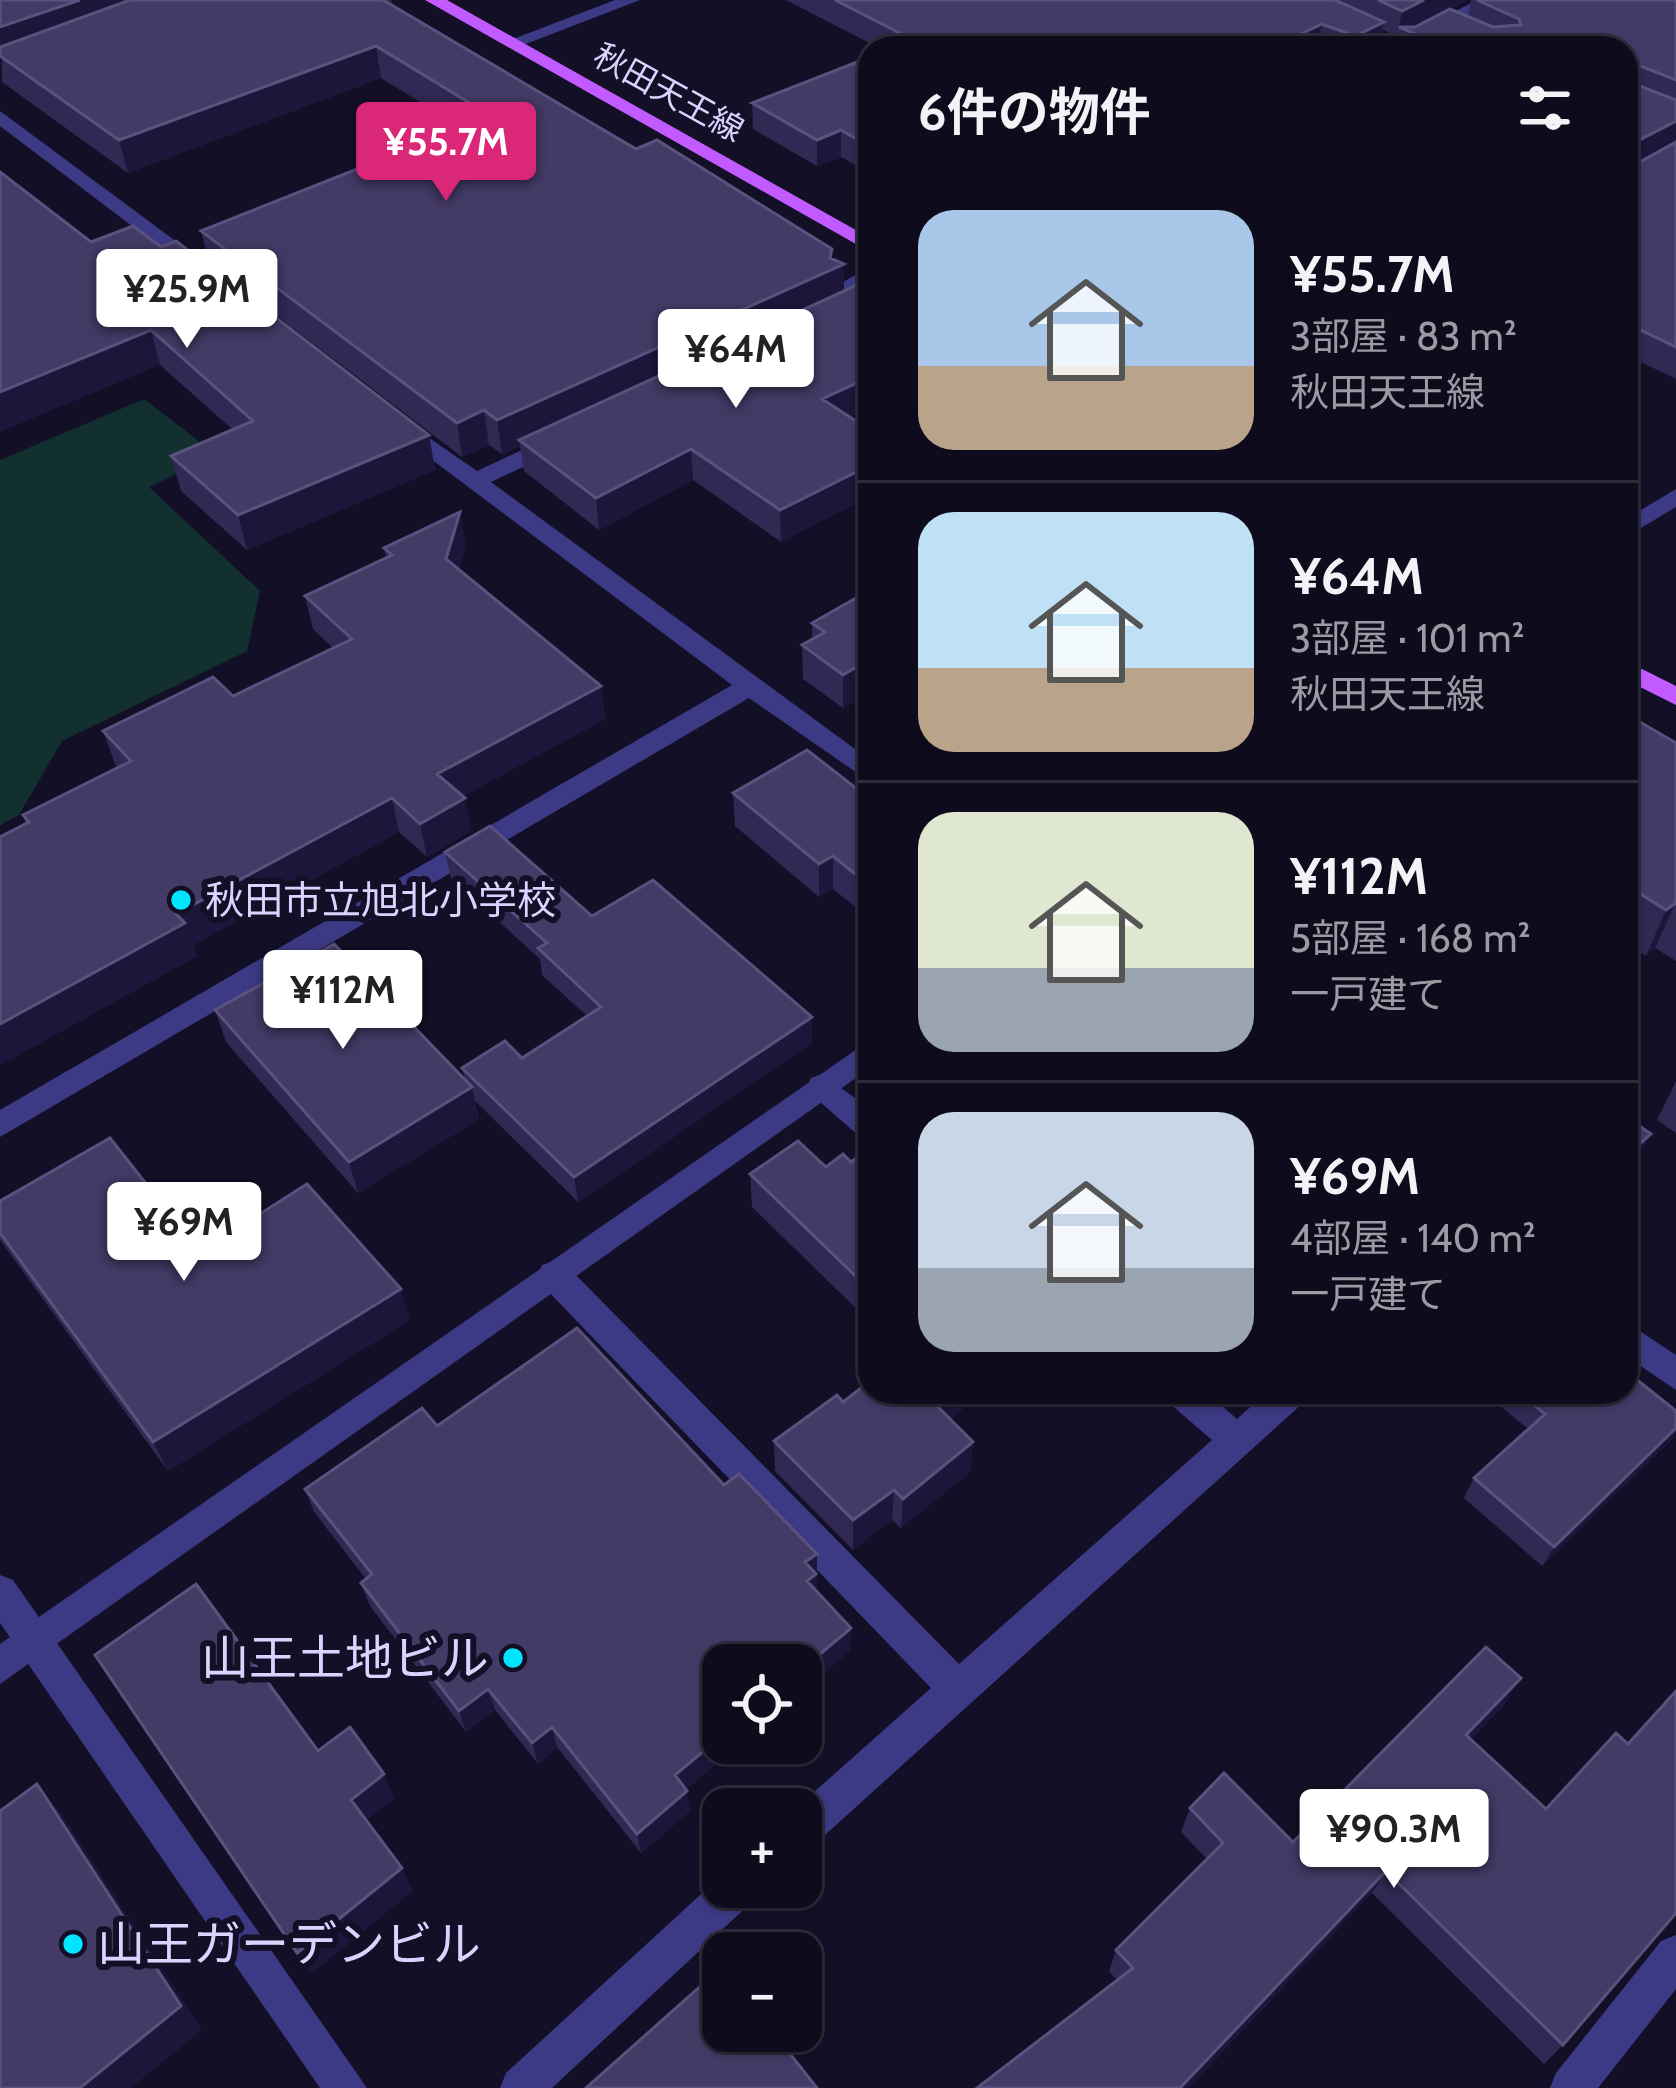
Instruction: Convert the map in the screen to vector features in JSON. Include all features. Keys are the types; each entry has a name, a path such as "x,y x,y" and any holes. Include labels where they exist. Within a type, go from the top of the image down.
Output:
{"main road":[{"name":"秋田天王線","path":"434,0 858,239"},
{"path":"1638,676 1676,697"}],"street":[{"path":"512,43 632,0"},
{"path":"1420,36 1491,0"},
{"path":"0,117 215,280"},
{"path":"842,288 858,279"},
{"path":"828,316 858,302"},
{"path":"381,410 858,764"},
{"path":"472,482 577,433"},
{"path":"1638,522 1676,496"},
{"path":"0,1126 750,686"},
{"path":"0,1666 858,1060"},
{"path":"822,1086 858,1117"},
{"path":"554,1275 956,1687"},
{"path":"1638,1345 1676,1375"},
{"path":"1195,1404 1237,1440"},
{"path":"822,1811 1278,1404"},
{"path":"0,1592 346,2088"},
{"path":"521,2088 716,1908"},
{"path":"1571,2088 1676,1956"}],"lane":[{"path":"1296,0 1373,36"},
{"path":"1445,24 1464,32"}],"green space":[{"path":"144,399 217,455 149,487 260,591 247,651 62,741 19,815 0,825 0,460"}],"building":[{"path":"0,0 80,0 0,27"},
{"path":"130,0 383,0 636,149 657,140 832,249 830,258 844,264 497,420 484,410 457,423 201,231 491,116 376,46 119,140 0,56 0,47"},
{"path":"835,0 1335,0 1384,22 1355,36 1322,24 1296,36 905,36"},
{"path":"1378,0 1424,0 1402,11"},
{"path":"1477,0 1676,0 1676,80 1638,65 1638,36 1420,36 1399,27 1415,27 1450,9 1493,27 1521,25 1519,19"},
{"path":"858,62 858,140 841,130 817,140 752,103"},
{"path":"1638,85 1676,100 1676,121 1638,141"},
{"path":"1676,142 1676,347 1638,329 1638,163"},
{"path":"0,172 91,242 133,226 161,247 176,241 429,435 238,515 171,456 253,421 151,330 0,392"},
{"path":"858,285 858,382 822,399 858,422 858,471 780,510 691,449 596,498 519,440"},
{"path":"460,512 446,559 601,686 437,774 465,798 420,824 392,798 176,914 185,923 0,1024 0,837 29,822 23,815 131,761 103,731 213,677 233,696 352,639 305,596 392,555 384,548"},
{"path":"858,597 858,666 843,675 802,645 825,632 812,623"},
{"path":"1638,721 1676,743 1676,903 1666,910 1638,892"},
{"path":"807,750 858,790 858,876 833,856 819,864 733,793"},
{"path":"490,826 592,916 653,880 812,1017 574,1177 462,1068 505,1041 522,1058 601,1007 538,948 547,943 445,852"},
{"path":"334,944 472,1087 349,1162 215,1010"},
{"path":"1638,1125 1651,1134 1638,1145"},
{"path":"110,1138 200,1252 307,1184 401,1289 153,1442 0,1233 0,1201"},
{"path":"798,1141 826,1167 843,1154 851,1162 858,1157 858,1278 750,1174"},
{"path":"577,1328 724,1485 739,1474 817,1554 805,1562 816,1574 807,1581 851,1628 822,1652 822,1644 702,1644 702,1752 675,1775 687,1791 637,1834 552,1727 532,1743 488,1689 459,1711 361,1583 372,1574 305,1489 422,1408 437,1426"},
{"path":"1638,1381 1676,1411 1676,1428 1554,1547 1474,1478 1545,1414 1533,1404 1638,1404"},
{"path":"858,1390 858,1404 935,1404 973,1442 903,1499 894,1490 853,1520 774,1441 837,1395 843,1402"},
{"path":"196,1584 318,1751 350,1727 384,1774 351,1800 402,1868 297,1953 95,1655"},
{"path":"1486,1647 1521,1678 1466,1735 1546,1809 1616,1733 1628,1744 1676,1691 1676,1913 1563,2045 1386,1871 1180,2088 977,2088 1133,1968 1116,1950 1223,1843 1190,1808 1224,1773 1293,1842"},
{"name":"山王ガーデンビル","path":"37,1784 181,2006 80,2088 0,2088 0,1811"},
{"path":"702,1985 702,2052 789,2052 817,2088 586,2088"}],"place":[{"name":"秋田市立旭北小学校","path":"181,900"},
{"name":"山王土地ビル","path":"513,1658"},
{"name":"山王ガーデンビル","path":"73,1944"}]}
